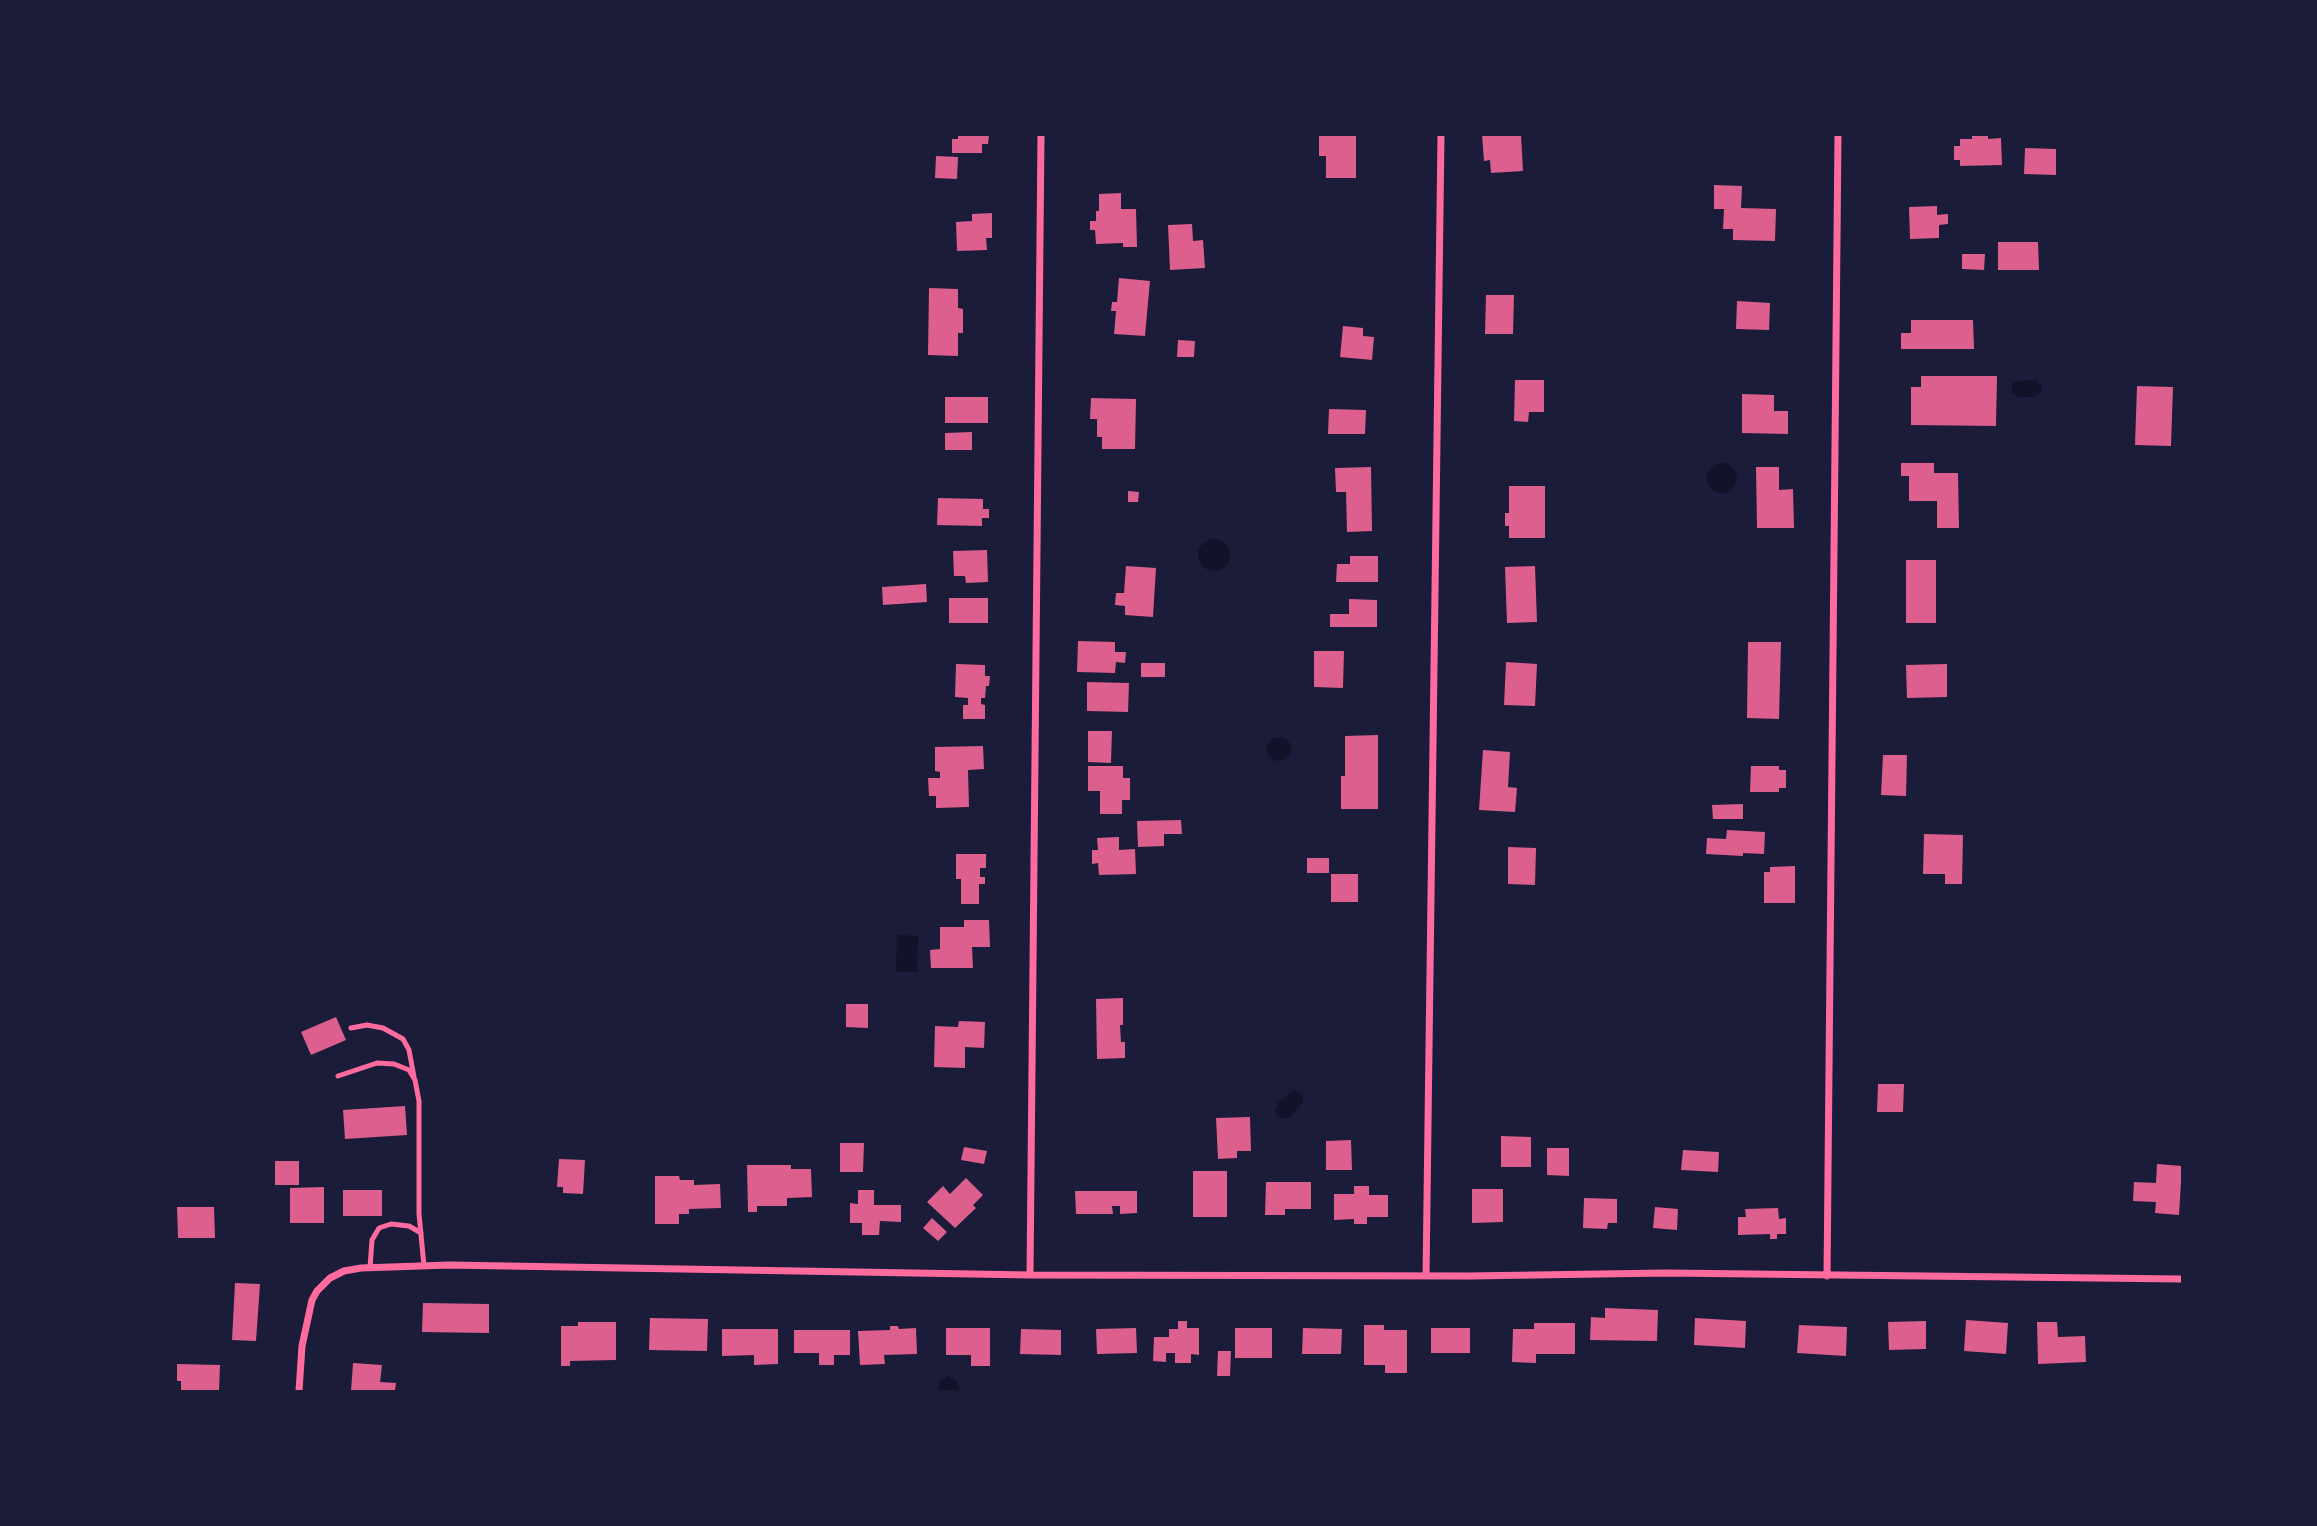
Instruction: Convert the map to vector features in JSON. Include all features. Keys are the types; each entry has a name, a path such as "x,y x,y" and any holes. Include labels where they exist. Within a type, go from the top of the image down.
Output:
{"street":[{"path":"1030,1275 1041,135"},
{"path":"1426,1276 1441,135"},
{"path":"1826,1276 1838,135"},
{"path":"299,1391 307,1312 317,1291 330,1278 344,1271 370,1268 424,1266 1030,1275 1426,1276 1667,1273 2182,1279"}],"lane":[{"path":"351,1028 367,1025 383,1028 403,1039 410,1050 419,1101 424,1266"},
{"path":"338,1076 377,1063 394,1064 409,1070 415,1080"},
{"path":"370,1268 372,1240 379,1228 391,1224 409,1226 421,1233"}],"shaded area":[{"path":"2036,380 2042,390 2035,397 2019,397 2011,392 2013,383"},
{"path":"1722,463 1728,464 1736,472 1736,484 1728,492 1722,493 1716,492 1708,484 1707,478 1708,472 1716,464"},
{"path":"1214,539 1225,544 1230,555 1225,566 1214,571 1203,566 1198,555 1203,544"},
{"path":"1279,737 1290,744 1291,749 1284,760 1279,761 1268,754 1267,749 1274,738"},
{"path":"897,935 918,936 917,972 896,972"},
{"path":"1294,1090 1302,1094 1303,1102 1290,1117 1281,1119 1275,1113 1278,1103"},
{"path":"948,1376 957,1381 959,1391 938,1391 939,1381"}],"building":[{"path":"958,135 989,135 988,144 982,144 982,153 952,153 952,139 958,139"},
{"path":"1319,135 1356,135 1356,178 1326,178 1326,156 1319,156"},
{"path":"1482,135 1521,135 1523,171 1491,173 1490,160 1484,161"},
{"path":"1972,135 1988,135 1988,139 2001,138 2002,165 1960,166 1960,160 1954,160 1954,146 1960,146 1960,139 1972,139"},
{"path":"2025,148 2056,149 2056,175 2024,174"},
{"path":"936,156 958,157 957,179 935,178"},
{"path":"1714,185 1742,186 1741,208 1776,209 1775,241 1733,240 1733,229 1723,229 1724,209 1714,209"},
{"path":"1121,193 1121,209 1136,209 1137,247 1123,247 1123,243 1096,244 1095,230 1090,230 1090,221 1096,221 1099,194"},
{"path":"1937,206 1937,215 1948,214 1948,224 1939,225 1939,238 1910,239 1909,207"},
{"path":"992,213 992,238 986,238 987,250 957,251 956,222 972,221 972,214"},
{"path":"1192,224 1193,241 1203,240 1205,268 1170,270 1168,225"},
{"path":"1998,242 2038,242 2039,270 1998,270"},
{"path":"1962,254 1985,254 1984,270 1962,269"},
{"path":"1119,278 1150,281 1145,336 1114,334 1116,311 1111,311 1112,302 1117,302"},
{"path":"929,288 958,289 958,308 963,309 963,333 958,333 958,356 928,355"},
{"path":"1486,295 1514,295 1513,334 1485,334"},
{"path":"1737,301 1770,303 1769,330 1736,329"},
{"path":"1911,320 1973,320 1974,349 1901,349 1901,333 1911,333"},
{"path":"1343,326 1363,328 1363,336 1374,337 1372,360 1340,357"},
{"path":"1178,340 1195,341 1194,357 1177,357"},
{"path":"1921,376 1997,376 1996,426 1911,425 1911,387 1921,387"},
{"path":"1515,380 1544,380 1544,412 1529,412 1528,422 1514,421"},
{"path":"2137,386 2173,387 2171,446 2135,445"},
{"path":"1742,394 1774,395 1774,411 1788,411 1788,434 1742,433"},
{"path":"945,397 988,397 988,423 945,423"},
{"path":"1091,398 1136,399 1135,449 1102,449 1102,437 1097,437 1097,419 1090,419"},
{"path":"1329,409 1366,410 1365,434 1328,434"},
{"path":"972,432 972,450 945,450 945,433"},
{"path":"1901,463 1934,463 1934,473 1958,473 1959,528 1937,528 1937,501 1909,501 1909,476 1901,476"},
{"path":"1371,467 1372,531 1347,532 1346,492 1336,492 1335,468"},
{"path":"1756,467 1779,467 1779,490 1793,489 1794,528 1757,528"},
{"path":"1509,486 1545,486 1545,538 1509,538 1505,513 1509,513"},
{"path":"1128,491 1139,492 1138,502 1128,502"},
{"path":"938,498 983,499 983,509 989,509 989,518 982,518 982,526 937,525"},
{"path":"987,550 988,582 966,583 965,576 954,576 953,551"},
{"path":"1350,556 1378,556 1378,582 1336,582 1337,564 1350,564"},
{"path":"1906,560 1936,560 1936,623 1906,623"},
{"path":"1126,566 1156,568 1153,617 1125,615 1125,606 1115,605 1116,593 1124,593"},
{"path":"1535,566 1537,622 1507,623 1505,567"},
{"path":"926,584 927,602 883,605 882,587"},
{"path":"949,598 988,598 988,623 949,623"},
{"path":"1349,599 1377,600 1377,627 1330,627 1330,614 1349,614"},
{"path":"1078,641 1115,642 1115,652 1126,652 1125,663 1116,662 1115,673 1077,672"},
{"path":"1748,642 1781,642 1779,719 1747,718"},
{"path":"1314,651 1344,651 1343,688 1314,687"},
{"path":"1506,662 1537,664 1535,706 1504,705"},
{"path":"1141,663 1165,663 1165,677 1141,677"},
{"path":"956,664 985,665 985,676 990,676 985,698 981,698 981,704 985,705 985,719 963,719 963,705 968,705 968,698 955,697"},
{"path":"1947,664 1947,697 1907,698 1906,665"},
{"path":"1087,682 1129,683 1128,712 1087,711"},
{"path":"1088,731 1112,731 1111,763 1088,762"},
{"path":"1378,735 1378,809 1341,809 1341,776 1345,776 1345,736"},
{"path":"983,746 984,769 968,770 969,807 936,808 936,796 929,796 928,778 940,778 940,772 935,771 935,747"},
{"path":"1483,750 1510,752 1508,787 1517,788 1515,812 1479,810"},
{"path":"1883,755 1907,755 1906,796 1881,795"},
{"path":"1088,766 1123,766 1123,778 1130,778 1130,800 1122,800 1122,814 1100,814 1100,791 1088,791"},
{"path":"1751,766 1779,766 1779,770 1786,770 1786,788 1779,788 1779,792 1750,792"},
{"path":"1743,804 1743,819 1713,819 1712,805"},
{"path":"1181,820 1182,834 1164,834 1164,846 1138,847 1137,821"},
{"path":"1727,830 1765,832 1764,854 1706,854 1707,838 1726,839"},
{"path":"1924,834 1963,835 1962,884 1945,884 1945,874 1923,874"},
{"path":"1119,837 1119,850 1135,849 1136,874 1099,875 1098,863 1092,864 1092,850 1098,850 1097,838"},
{"path":"1508,847 1536,848 1535,885 1508,884"},
{"path":"956,854 986,854 986,868 980,868 980,877 985,877 985,884 979,884 979,904 961,904 961,879 956,879"},
{"path":"1307,858 1329,858 1329,873 1307,873"},
{"path":"1795,866 1795,903 1764,903 1764,872 1770,872 1770,867"},
{"path":"1331,874 1358,874 1358,902 1331,902"},
{"path":"964,920 989,920 990,947 972,947 973,968 931,968 930,950 940,949 940,927 964,927"},
{"path":"1123,998 1123,1025 1120,1025 1121,1042 1125,1042 1125,1058 1097,1059 1096,999"},
{"path":"846,1004 868,1004 868,1028 846,1027"},
{"path":"336,1017 346,1040 311,1055 301,1032"},
{"path":"959,1021 985,1022 984,1048 965,1047 965,1068 934,1067 935,1026 958,1027"},
{"path":"1878,1084 1904,1084 1903,1112 1877,1112"},
{"path":"405,1106 407,1135 345,1139 343,1110"},
{"path":"1250,1117 1251,1151 1237,1151 1237,1158 1218,1159 1216,1118"},
{"path":"1501,1136 1531,1137 1531,1167 1501,1167"},
{"path":"1351,1140 1352,1170 1326,1170 1326,1141"},
{"path":"840,1143 864,1143 863,1172 840,1172"},
{"path":"964,1147 987,1151 984,1164 961,1160"},
{"path":"1547,1148 1569,1148 1569,1176 1547,1175"},
{"path":"1683,1150 1719,1152 1718,1172 1681,1170"},
{"path":"559,1159 585,1160 583,1194 563,1193 563,1187 557,1187"},
{"path":"275,1161 299,1161 299,1185 275,1185"},
{"path":"2157,1164 2182,1166 2179,1215 2155,1213 2156,1202 2133,1201 2134,1182 2156,1183"},
{"path":"747,1165 791,1165 791,1169 811,1169 812,1197 787,1198 787,1206 757,1206 757,1212 748,1212"},
{"path":"1193,1171 1227,1171 1227,1217 1193,1217"},
{"path":"655,1176 679,1176 680,1180 694,1180 694,1185 720,1184 721,1208 689,1209 689,1214 679,1214 679,1224 655,1224"},
{"path":"966,1178 983,1195 973,1205 976,1208 955,1228 927,1202 943,1186 950,1194"},
{"path":"1266,1182 1311,1182 1311,1209 1285,1209 1285,1215 1265,1215"},
{"path":"1354,1186 1369,1186 1369,1195 1388,1195 1388,1217 1367,1217 1367,1224 1354,1224 1354,1219 1334,1220 1334,1194 1354,1194"},
{"path":"324,1187 324,1223 290,1223 290,1188"},
{"path":"1472,1189 1503,1189 1503,1222 1472,1223"},
{"path":"343,1190 382,1190 382,1216 343,1216"},
{"path":"858,1190 874,1190 874,1205 901,1205 901,1222 880,1221 879,1235 862,1235 862,1223 850,1223 850,1203 858,1204"},
{"path":"1075,1191 1137,1191 1137,1213 1120,1214 1120,1206 1112,1206 1113,1214 1076,1214"},
{"path":"1584,1198 1617,1199 1617,1223 1608,1223 1607,1229 1583,1228"},
{"path":"177,1207 214,1207 215,1238 178,1238"},
{"path":"1655,1207 1678,1209 1677,1230 1653,1228"},
{"path":"1778,1208 1779,1219 1786,1218 1786,1234 1777,1234 1777,1239 1770,1239 1770,1234 1738,1235 1738,1217 1746,1217 1745,1209"},
{"path":"932,1218 947,1232 938,1241 923,1228"},
{"path":"235,1283 260,1284 256,1341 232,1340"},
{"path":"423,1303 489,1304 489,1333 422,1332"},
{"path":"1605,1308 1658,1310 1657,1341 1590,1340 1591,1317 1605,1318"},
{"path":"650,1318 708,1319 707,1351 649,1350"},
{"path":"1695,1318 1746,1321 1745,1348 1694,1345"},
{"path":"1966,1320 2008,1323 2006,1354 1964,1351"},
{"path":"1178,1321 1187,1321 1187,1328 1199,1328 1199,1355 1191,1354 1191,1363 1175,1363 1175,1353 1166,1353 1166,1362 1153,1361 1154,1337 1169,1337 1169,1329 1178,1329"},
{"path":"1926,1321 1926,1349 1889,1350 1888,1322"},
{"path":"578,1322 616,1322 616,1360 570,1361 570,1366 561,1366 561,1326 578,1326"},
{"path":"2037,1322 2057,1322 2058,1337 2085,1336 2086,1362 2038,1364"},
{"path":"1534,1323 1575,1323 1575,1354 1536,1354 1536,1363 1512,1362 1513,1329 1534,1329"},
{"path":"1364,1325 1384,1325 1384,1330 1407,1330 1407,1373 1385,1373 1385,1365 1364,1365"},
{"path":"1799,1325 1847,1327 1846,1356 1797,1353"},
{"path":"890,1326 898,1326 899,1329 916,1328 917,1354 884,1355 885,1364 860,1365 858,1331 890,1330"},
{"path":"946,1328 990,1328 990,1366 971,1366 971,1355 946,1355"},
{"path":"1136,1328 1137,1353 1097,1354 1096,1329"},
{"path":"1235,1328 1272,1328 1272,1358 1235,1358"},
{"path":"1303,1328 1342,1329 1341,1354 1302,1354"},
{"path":"1431,1328 1470,1328 1470,1353 1431,1353"},
{"path":"722,1329 778,1329 778,1364 754,1365 754,1355 722,1356"},
{"path":"1021,1329 1061,1330 1061,1355 1020,1354"},
{"path":"794,1330 850,1330 850,1355 834,1355 834,1365 819,1365 819,1353 794,1353"},
{"path":"1218,1351 1231,1351 1230,1376 1217,1376"},
{"path":"353,1363 382,1365 380,1382 396,1383 395,1391 351,1391"},
{"path":"177,1364 220,1365 219,1391 181,1391 181,1381 177,1381"}]}
